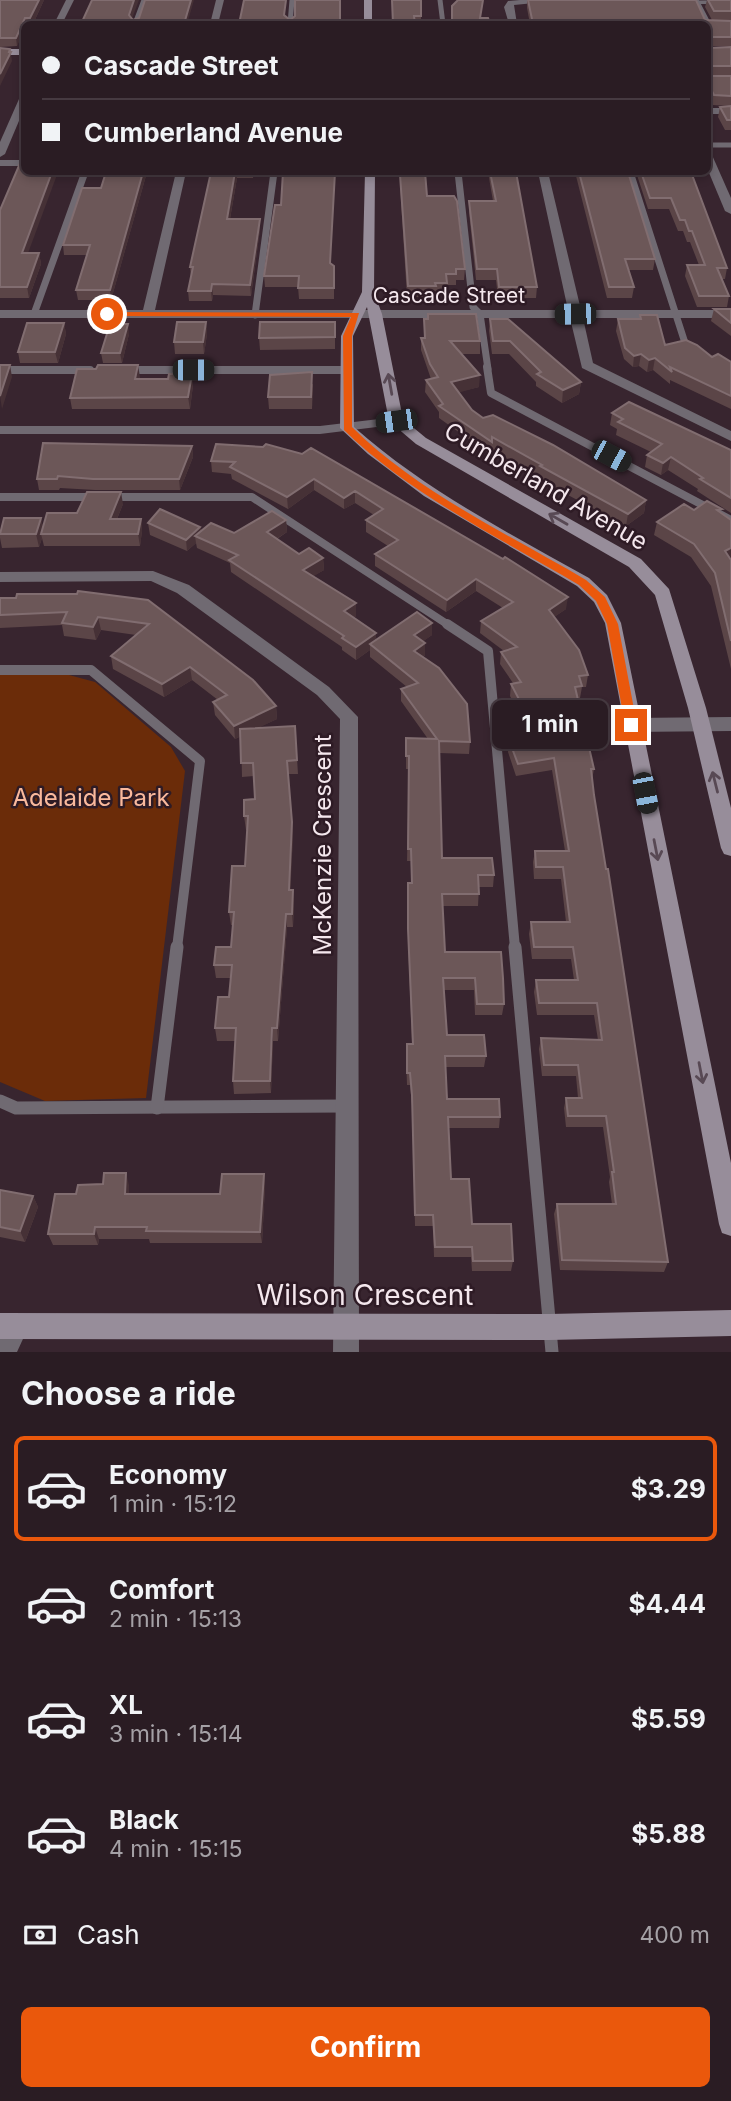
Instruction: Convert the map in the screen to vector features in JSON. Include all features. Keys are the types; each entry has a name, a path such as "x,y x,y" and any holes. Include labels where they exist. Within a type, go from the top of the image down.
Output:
{"street":[{"path":"60,21 70,0"},
{"path":"215,21 220,0"},
{"path":"368,0 368,21"},
{"path":"512,21 508,6 511,3 566,1"},
{"path":"658,1 731,1"},
{"path":"0,52 21,52"},
{"path":"0,154 21,106"},
{"path":"711,111 731,111"},
{"path":"0,163 21,163"},
{"path":"711,164 731,211"},
{"path":"148,315 180,175"},
{"path":"0,430 347,428 396,421 376,314 368,292 370,175"},
{"path":"544,175 587,365 731,437"},
{"path":"368,292 347,336 347,428 372,453 421,487 583,582 601,599 613,624 731,1224"},
{"name":"Cascade Street","path":"0,314 731,314"},
{"name":"Cumberland Avenue","path":"396,421 421,441 635,563 663,593 701,724 731,848"},
{"name":"McKenzie Crescent","path":"0,577 153,576 183,589 323,691 349,717 346,1340"},
{"path":"631,725 731,724"},
{"name":"Wilson Crescent","path":"8,1327 346,1340 551,1339 731,1323"},
{"path":"3,1352 8,1327"}],"lane":[{"path":"136,21 144,0"},
{"path":"290,21 292,0"},
{"path":"440,0 443,21"},
{"path":"697,0 706,21"},
{"path":"711,25 720,25"},
{"path":"711,145 731,145"},
{"path":"34,314 84,175"},
{"path":"255,315 274,175"},
{"path":"458,175 473,307 480,314 491,393 731,520"},
{"path":"631,175 686,346 697,351"},
{"path":"0,370 97,370"},
{"path":"110,370 346,370"},
{"path":"0,497 252,497 488,651 551,1339"},
{"path":"0,670 91,670 200,761 157,1108"},
{"path":"0,1101 16,1108 347,1106"}],"green space":[{"name":"Adelaide Park","path":"0,675 69,675 95,682 171,747 185,771 146,1098 45,1101 0,1082"}],"building":[{"path":"0,0 39,0 30,18 21,21 16,38 0,38"},
{"path":"92,0 134,0 129,15 133,20 139,18 145,0 191,0 185,21 82,21"},
{"path":"244,0 286,0 284,15 290,20 295,16 295,0 340,0 340,21 240,21"},
{"path":"392,0 421,0 421,16 414,16 415,21 393,21"},
{"path":"458,0 483,0 480,18 488,18 489,21 452,21 452,6"},
{"path":"528,0 696,0 705,20 731,21 731,37 711,37 711,21 532,21"},
{"path":"708,0 731,0 731,11 714,11"},
{"path":"731,47 731,66 711,66 711,48"},
{"path":"0,48 10,49 11,52 0,74"},
{"path":"711,76 731,76 731,96 714,95"},
{"path":"731,106 731,120 727,120 720,107"},
{"path":"21,161 21,175 51,175 22,253 39,253 27,287 0,287 0,210"},
{"path":"105,175 142,175 110,290 76,290 90,245 63,245 82,188 101,188"},
{"path":"210,175 234,175 227,219 260,219 250,285 212,284 211,291 188,291 193,267 190,267"},
{"path":"283,175 335,175 330,263 334,266 334,288 298,288 299,276 264,276 275,205 281,205"},
{"path":"400,175 425,175 427,196 454,196 457,201 465,269 456,269 456,274 446,274 447,283 435,283 436,286 408,286"},
{"path":"491,175 517,175 537,287 499,287 497,269 477,269 469,201 496,201"},
{"path":"580,175 629,175 655,259 625,259 634,287 609,287"},
{"path":"642,175 692,175 727,268 717,268 729,296 699,296 687,265 705,265 692,231 689,231 685,220 680,220 671,198 650,198"},
{"path":"714,309 731,309 731,323"},
{"path":"428,314 476,314 480,341 450,341 480,375 451,382 472,410 483,418 493,415 553,445 646,500 628,514 492,437 492,442 439,406 443,404 426,380 438,377 430,364 421,338 425,338 424,319 428,319"},
{"path":"640,315 657,315 665,345 686,340 712,357 718,354 731,362 731,396 670,367 672,372 655,358 649,360 641,354 634,356 625,348 618,319 641,319"},
{"path":"490,319 508,319 581,382 563,390 537,374 541,372 510,341 493,341"},
{"path":"177,322 206,322 203,342 174,342"},
{"path":"260,322 335,322 335,337 259,338"},
{"path":"27,323 64,323 55,352 18,352"},
{"path":"110,324 128,324 120,353 101,353"},
{"path":"0,365 10,365 0,396"},
{"path":"98,365 138,365 135,379 168,379 169,374 192,374 188,397 70,398 77,369 96,369"},
{"path":"312,372 311,397 268,397 270,375"},
{"path":"629,402 731,450 731,498 671,457 663,463 647,455 662,444 618,422 623,419 612,413"},
{"path":"43,443 192,446 179,479 93,479 58,476 57,479 37,479"},
{"path":"216,444 263,447 266,444 302,454 311,448 503,559 505,557 568,597 549,610 579,650 588,675 579,676 582,686 575,687 594,769 591,769 594,795 608,869 668,1262 562,1260 557,1204 616,1204 614,1172 606,1116 568,1116 566,1098 582,1098 578,1065 544,1065 541,1038 602,1040 597,1003 539,1003 536,980 578,980 573,947 534,947 531,922 570,922 563,867 536,867 535,851 569,851 554,758 518,764 509,740 515,740 506,704 521,703 511,684 521,682 501,652 517,647 481,621 513,602 476,579 447,600 375,554 398,540 366,520 383,509 355,491 344,498 314,479 287,497 230,467 235,462 211,461"},
{"path":"87,492 121,492 110,519 141,519 138,534 41,534 47,513 77,513"},
{"path":"707,501 722,509 717,510 731,520 731,548 725,551 731,560 731,641 715,573 694,544 657,522 684,504 694,510"},
{"path":"160,509 200,527 186,540 148,523"},
{"path":"272,511 286,520 267,532 299,554 309,548 323,558 303,570 356,603 344,611 376,633 356,647 342,638 344,636 229,560 238,555 195,536 211,523 234,533"},
{"path":"4,518 41,518 36,534 0,534"},
{"path":"78,591 148,600 253,680 276,706 234,726 213,702 227,695 190,667 162,684 111,656 149,624 98,617 93,627 62,623 67,612 0,615 0,598 16,598 17,594 77,594"},
{"path":"417,612 432,623 414,635 425,643 414,651 439,668 467,704 470,742 439,741 442,858 492,858 494,875 478,875 479,894 442,894 445,952 501,952 503,978 504,1004 477,1004 475,978 443,978 447,1035 484,1035 486,1056 445,1056 447,1099 499,1099 500,1117 448,1117 451,1179 469,1179 472,1224 511,1224 513,1261 473,1261 472,1247 435,1247 433,1215 415,1215 412,1095 410,1073 407,1073 407,1044 413,1044 408,929 408,883 412,883 411,849 408,849 409,756 406,756 406,738 437,739 401,689 418,683 370,644"},
{"path":"295,726 297,760 287,761 292,822 289,890 293,890 292,914 286,914 277,1028 272,1028 270,1081 233,1081 236,1028 215,1028 218,997 229,997 232,965 214,965 216,947 231,947 234,912 229,912 232,866 245,866 248,816 244,816 244,800 255,799 253,763 241,763 240,729"},
{"path":"104,1173 126,1173 125,1194 220,1194 222,1174 264,1174 260,1232 146,1231 147,1227 95,1227 94,1234 48,1234 55,1194 76,1194 78,1185 103,1184"},
{"path":"0,1190 33,1196 20,1231 0,1227"}],"route":[{"path":"107,314 356,314 347,336 347,428 372,453 421,487 583,582 601,599 613,624 631,725"}]}
